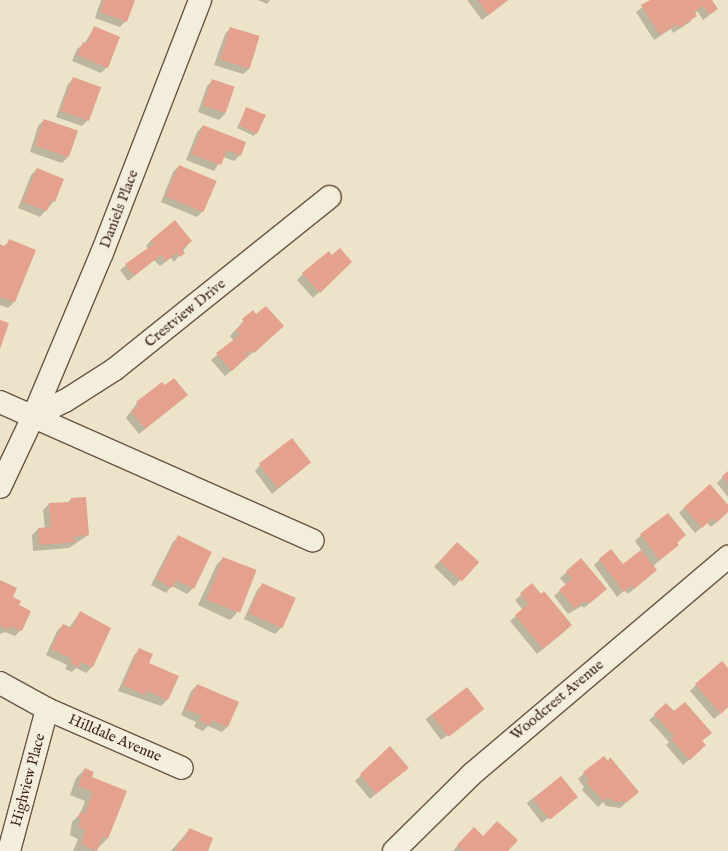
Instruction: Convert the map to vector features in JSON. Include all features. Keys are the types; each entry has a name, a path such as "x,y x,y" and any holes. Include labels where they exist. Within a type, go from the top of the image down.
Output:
{"street":[{"name":"Daniels Place","path":"0,487 33,417 102,253 200,0"},
{"name":"Crestview Drive","path":"33,417 65,401 115,369 330,197"},
{"path":"0,402 313,541"},
{"name":"Woodcrest Avenue","path":"394,851 478,768 728,557"},
{"name":"Hilldale Avenue","path":"0,683 47,709 182,768"},
{"name":"Highview Place","path":"9,851 47,709"}],"building":[{"path":"104,0 135,0 127,22 100,12"},
{"path":"477,0 508,0 489,15"},
{"path":"650,0 712,0 718,9 709,15 704,6 694,12 697,16 679,28 677,24 660,35 641,5"},
{"path":"94,26 120,37 108,68 77,55 83,42 87,44"},
{"path":"230,27 260,36 250,69 220,60"},
{"path":"73,77 101,87 89,121 61,111"},
{"path":"212,79 235,87 226,113 203,105"},
{"path":"246,107 266,115 257,134 239,125"},
{"path":"44,119 78,131 69,157 35,145"},
{"path":"203,125 246,142 241,156 227,150 221,165 191,154"},
{"path":"179,165 217,181 203,212 166,196"},
{"path":"37,168 64,179 55,202 51,200 47,211 23,202"},
{"path":"175,220 192,241 182,249 185,253 180,257 177,253 166,261 161,255 134,276 125,264 154,244 151,240"},
{"path":"9,239 36,250 15,302 0,297 0,244 6,247"},
{"path":"340,248 352,262 320,293 302,273 329,251 332,255"},
{"path":"266,306 284,326 254,353 251,350 246,354 248,356 232,371 216,353 240,335 236,330 244,322 242,319 253,310 256,314"},
{"path":"0,320 9,323 0,349"},
{"path":"174,378 188,395 145,429 131,411 139,406 136,402 162,382 165,385"},
{"path":"292,438 311,462 278,488 259,464"},
{"path":"728,471 728,484 722,476"},
{"path":"710,484 728,505 728,512 717,522 713,518 702,528 684,507"},
{"path":"86,497 89,535 73,537 76,542 39,545 38,528 51,527 49,503 71,502 71,498"},
{"path":"668,513 686,535 677,543 679,545 660,560 640,534"},
{"path":"178,535 212,552 194,589 176,580 172,588 156,579"},
{"path":"457,542 479,562 462,581 440,561"},
{"path":"611,549 623,564 641,550 657,570 634,589 632,585 624,592 599,559"},
{"path":"223,557 257,570 240,613 207,600"},
{"path":"581,558 607,589 590,603 584,601 575,609 559,590 572,579 566,571"},
{"path":"0,580 17,588 13,597 21,601 19,605 31,611 22,631 10,626 8,630 0,626"},
{"path":"262,583 296,598 282,628 249,613"},
{"path":"532,583 541,594 544,591 572,625 543,649 515,615 528,604 520,593"},
{"path":"80,611 111,628 93,667 81,662 79,667 70,663 72,659 51,649 63,624 72,628"},
{"path":"139,648 153,654 149,663 179,676 168,700 147,691 145,695 123,685"},
{"path":"722,661 728,668 728,707 721,714 695,684"},
{"path":"197,684 239,702 228,727 212,720 210,725 199,721 202,716 186,709"},
{"path":"467,687 484,709 449,737 432,715"},
{"path":"685,702 712,733 702,741 706,745 690,760 671,739 674,736 654,714 666,703 674,711"},
{"path":"390,746 409,768 376,794 360,774"},
{"path":"604,756 608,761 610,757 639,792 627,802 612,801 609,797 604,801 587,783 589,780 583,772"},
{"path":"85,768 94,772 92,777 127,791 108,839 103,836 97,851 81,844 86,830 78,827 81,819 78,818 80,812 85,814 93,792 78,786"},
{"path":"561,776 578,797 550,820 533,799"},
{"path":"497,821 518,840 508,851 463,851 457,845 474,827 483,836"},
{"path":"189,828 213,838 208,851 176,851 180,840 184,841"}]}
